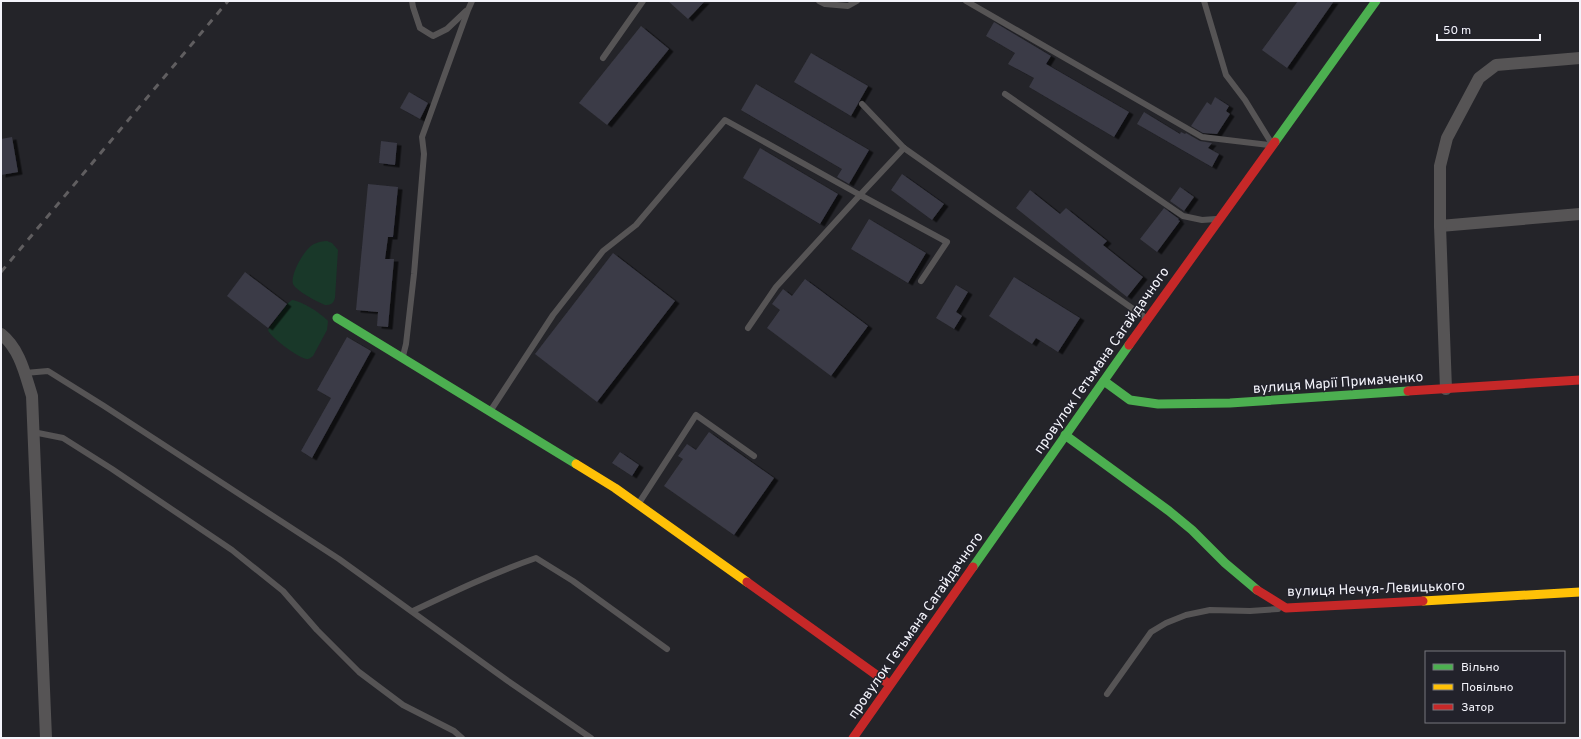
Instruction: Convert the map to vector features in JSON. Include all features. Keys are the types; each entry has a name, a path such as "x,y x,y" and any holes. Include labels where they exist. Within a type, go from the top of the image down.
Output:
{"street":[{"name":"провулок Гетьмана Сагайдачного","path":"853,738 889,684 1147,319 1376,1"},
{"path":"1446,389 1440,226 1440,166 1447,138 1479,78 1496,65 1580,58"},
{"path":"1440,226 1580,214"},
{"path":"337,318 615,488 889,684"},
{"path":"1,334 20,358 32,396 46,738"},
{"name":"вулиця Марії Примаченко","path":"1104,381 1130,400 1158,404 1230,403 1580,380"},
{"name":"вулиця Нечуя-Левицького","path":"1065,435 1169,511 1192,530 1225,563 1261,594 1286,608 1580,592"}],"lane":[{"path":"412,1 420,28 433,36 447,29 468,10"},
{"path":"402,357 406,344 415,266 424,154 422,137 472,1"},
{"path":"603,58 643,1"},
{"path":"819,1 825,4 848,6 857,1"},
{"path":"966,1 1202,138 1273,145"},
{"path":"1204,1 1226,75 1245,100 1273,145"},
{"path":"1005,94 1183,216 1202,220 1220,219"},
{"path":"862,104 904,148 1147,319"},
{"path":"490,411 553,315 604,251 636,225 725,120 947,242 922,281"},
{"path":"748,328 776,287 904,148"},
{"path":"25,373 48,371 339,559 508,681 591,738"},
{"path":"638,504 696,415 754,456"},
{"path":"33,432 63,438 112,469 232,550 283,591 317,630 359,672 403,704 454,731 462,738"},
{"path":"413,611 457,590 536,558 573,581 667,649"},
{"path":"1107,694 1152,632 1166,623 1186,615 1210,610 1250,611 1286,608"}],"green space":[{"path":"327,241 332,243 338,250 335,298 332,304 325,305 298,290 293,284 293,280 299,262 310,246"},
{"path":"292,300 312,308 328,321 327,330 313,356 309,359 303,358 286,347 268,330 287,304"}],"building":[{"path":"668,1 705,1 688,19"},
{"path":"1298,1 1334,1 1287,68 1262,50"},
{"path":"994,22 1051,56 1046,64 1129,112 1114,137 1029,87 1034,78 1008,64 1015,53 986,36"},
{"path":"641,26 669,49 607,125 579,103"},
{"path":"811,53 868,86 851,116 794,82"},
{"path":"756,84 869,150 849,184 837,177 842,169 741,110"},
{"path":"409,92 428,103 420,119 400,108"},
{"path":"1215,97 1229,106 1226,111 1230,114 1217,134 1203,133 1191,126 1207,102 1211,105"},
{"path":"1144,112 1180,134 1181,132 1186,133 1200,141 1212,143 1208,148 1219,154 1212,167 1137,124"},
{"path":"12,137 18,172 1,175 1,139"},
{"path":"381,141 397,143 395,165 379,163"},
{"path":"760,148 838,194 820,224 743,178"},
{"path":"902,174 944,204 932,220 891,190"},
{"path":"368,184 398,187 393,237 388,237 385,259 394,259 388,327 377,326 378,312 356,310"},
{"path":"1180,187 1194,197 1184,211 1170,201"},
{"path":"1030,190 1060,214 1066,208 1107,241 1103,245 1143,277 1127,297 1016,208"},
{"path":"1164,208 1180,221 1157,252 1140,239"},
{"path":"869,219 926,253 908,283 851,249"},
{"path":"613,253 675,301 597,402 535,354"},
{"path":"245,272 287,304 268,328 227,296"},
{"path":"1014,277 1080,318 1058,352 1036,338 1032,344 989,316"},
{"path":"805,279 868,326 831,376 767,328 780,310 772,304 783,289 792,296"},
{"path":"956,285 968,292 956,312 962,316 954,329 936,318"},
{"path":"347,337 371,351 312,458 301,451 331,398 317,390"},
{"path":"709,432 774,478 734,535 664,486 683,459 678,456 687,444 696,450"},
{"path":"620,452 639,465 632,476 612,463"}],"railway":[{"path":"1,272 228,1"}],"traffic: fast":[{"path":"1275,142 1376,1"},
{"path":"337,318 576,464"},
{"path":"973,567 1129,345"},
{"path":"1104,381 1130,400 1158,404 1230,403 1408,391"},
{"path":"1065,435 1169,511 1192,530 1225,563 1257,590"}],"traffic: slow":[{"path":"576,464 615,488 747,582"},
{"path":"1423,601 1580,592"}],"traffic: jam":[{"path":"1129,345 1275,142"},
{"path":"1408,391 1580,380"},
{"path":"853,738 973,567"},
{"path":"747,582 889,684"},
{"path":"1257,590 1286,608 1423,601"}]}
